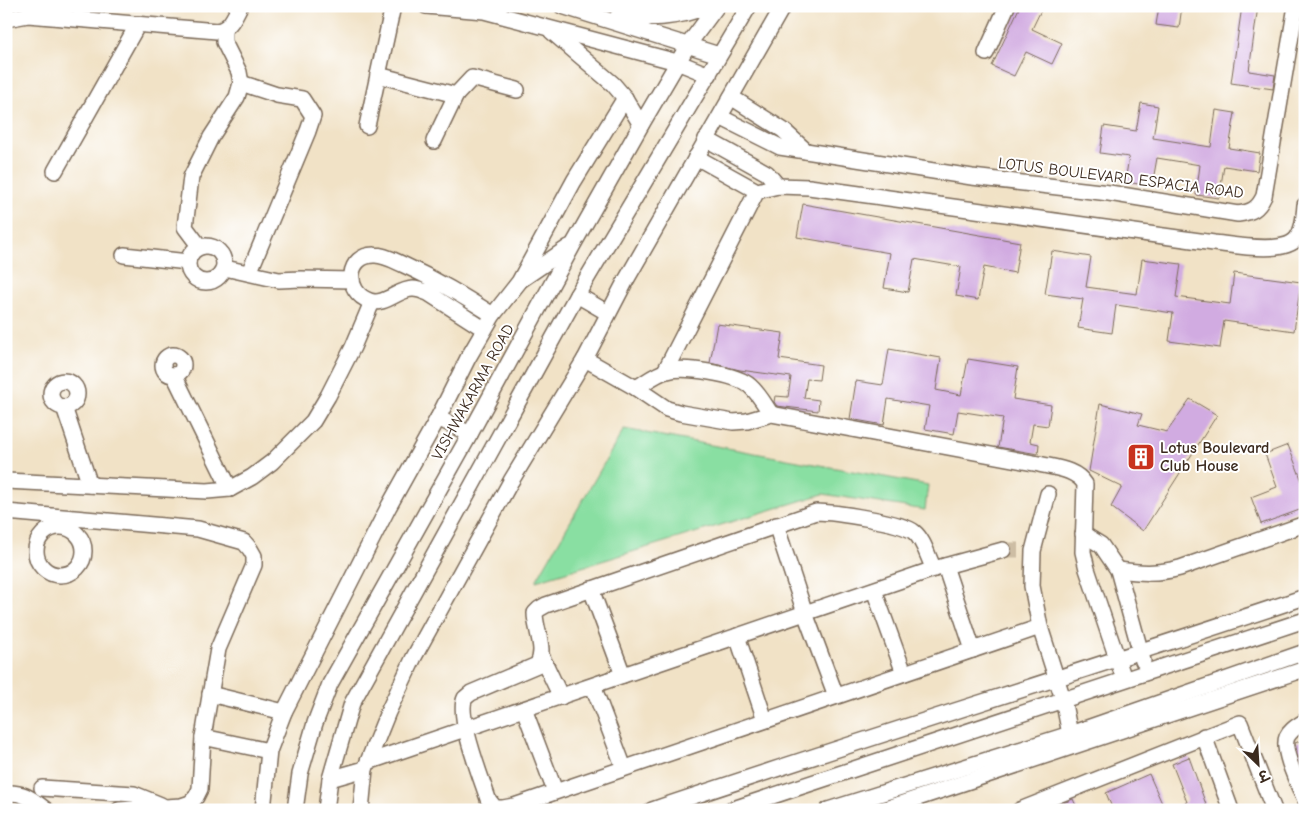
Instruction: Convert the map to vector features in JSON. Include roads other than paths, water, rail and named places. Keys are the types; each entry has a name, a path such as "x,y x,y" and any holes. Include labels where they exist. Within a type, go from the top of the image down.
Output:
{"street":[{"path":"6,19 14,16 28,15 217,32 224,30 229,25 240,6"},
{"path":"367,126 393,6"},
{"path":"426,6 484,11 678,62 709,75"},
{"path":"562,6 719,55"},
{"path":"592,14 652,19 672,12 695,12 708,6"},
{"name":"VISHWAKARMA ROAD","path":"295,810 300,774 315,723 330,684 470,434 572,245 688,45 717,6"},
{"path":"326,810 330,779 352,703 577,295 709,75 748,6"},
{"path":"361,810 366,766 388,712 419,648 511,481 585,359 608,313 783,6"},
{"path":"986,53 1007,6"},
{"name":"LOTUS BOULEVARD ESPACIA ROAD","path":"720,117 780,147 972,177 1109,193 1238,214 1250,212 1259,206 1264,196 1296,6"},
{"path":"55,171 138,24"},
{"path":"548,28 602,72 625,98 641,125"},
{"path":"200,247 185,227 190,178 211,137 238,97 242,83 239,72 224,42 224,30"},
{"path":"378,75 456,95"},
{"path":"434,141 456,95 472,78 517,90"},
{"path":"242,83 277,95 302,99 313,116 249,273"},
{"path":"731,97 783,130 806,151"},
{"path":"262,810 269,751 284,712 389,506 438,418 484,329 519,282 574,181 625,98"},
{"path":"706,139 767,173 778,186"},
{"path":"696,157 757,191 778,186 809,186 1214,243 1272,248 1287,245 1297,240 1302,229 1305,204"},
{"path":"665,371 757,191"},
{"path":"519,282 572,245"},
{"path":"206,246 218,250 222,255 225,268 219,278 202,283 192,277 189,272 188,262 190,254 200,247 206,246"},
{"path":"124,255 188,262"},
{"path":"484,329 428,293 413,289 384,300 372,302 363,298 355,290 352,272 357,263 365,256 386,257 433,278 493,315"},
{"path":"225,268 286,280 352,280"},
{"path":"577,295 608,313"},
{"path":"6,481 208,491 230,488 252,477 272,462 313,421 353,347 372,302"},
{"path":"585,359 667,408 681,413 733,422 747,421 771,414 1030,462 1074,473 1082,477 1085,484 1083,552 1124,679"},
{"path":"636,388 665,371 676,369 699,370 738,379 749,384 771,414"},
{"path":"174,375 230,488"},
{"path":"64,407 90,485"},
{"path":"438,418 470,434"},
{"path":"1048,494 1029,550 1032,586 1040,627 1055,679 1063,699 1070,734"},
{"path":"6,512 46,523 198,530 244,542 254,556 254,565 218,648 203,737 200,789 196,798 190,803 181,806 119,810"},
{"path":"561,697 541,655 535,620 535,614 539,609 546,604 816,512 831,512 902,526 914,532 939,568 973,650"},
{"path":"46,523 37,544 37,558 44,570 63,576 76,570 84,558 84,544 79,526"},
{"path":"1118,570 1161,573 1305,524"},
{"path":"776,525 805,613 836,696"},
{"path":"1083,534 1101,545 1118,570 1146,672"},
{"path":"330,779 465,729 737,636 939,568 1003,550"},
{"path":"591,589 623,675"},
{"path":"874,590 904,673"},
{"path":"652,810 762,773 1118,660 1305,597"},
{"path":"730,810 1305,620"},
{"path":"541,655 536,664 530,668 465,697 463,705 465,729 488,799 494,808 514,806 1040,627"},
{"path":"737,636 766,720"},
{"path":"882,810 1226,687 1305,652"},
{"path":"828,810 1226,687 1305,669"},
{"path":"593,686 624,768"},
{"path":"210,694 284,712"},
{"path":"524,709 555,792"},
{"path":"1305,721 1291,730 1286,739 1286,750 1305,800"},
{"path":"1020,810 1240,723 1274,810"},
{"path":"1204,736 1231,810"},
{"path":"203,737 269,751"},
{"path":"42,788 134,794 165,807"},
{"path":"6,792 18,792 29,796 46,810"}],"tunnel":[{"path":"1003,550 1026,550"}],"place":[{"name":"Lotus Boulevard Club House","path":"1141,457"}]}
